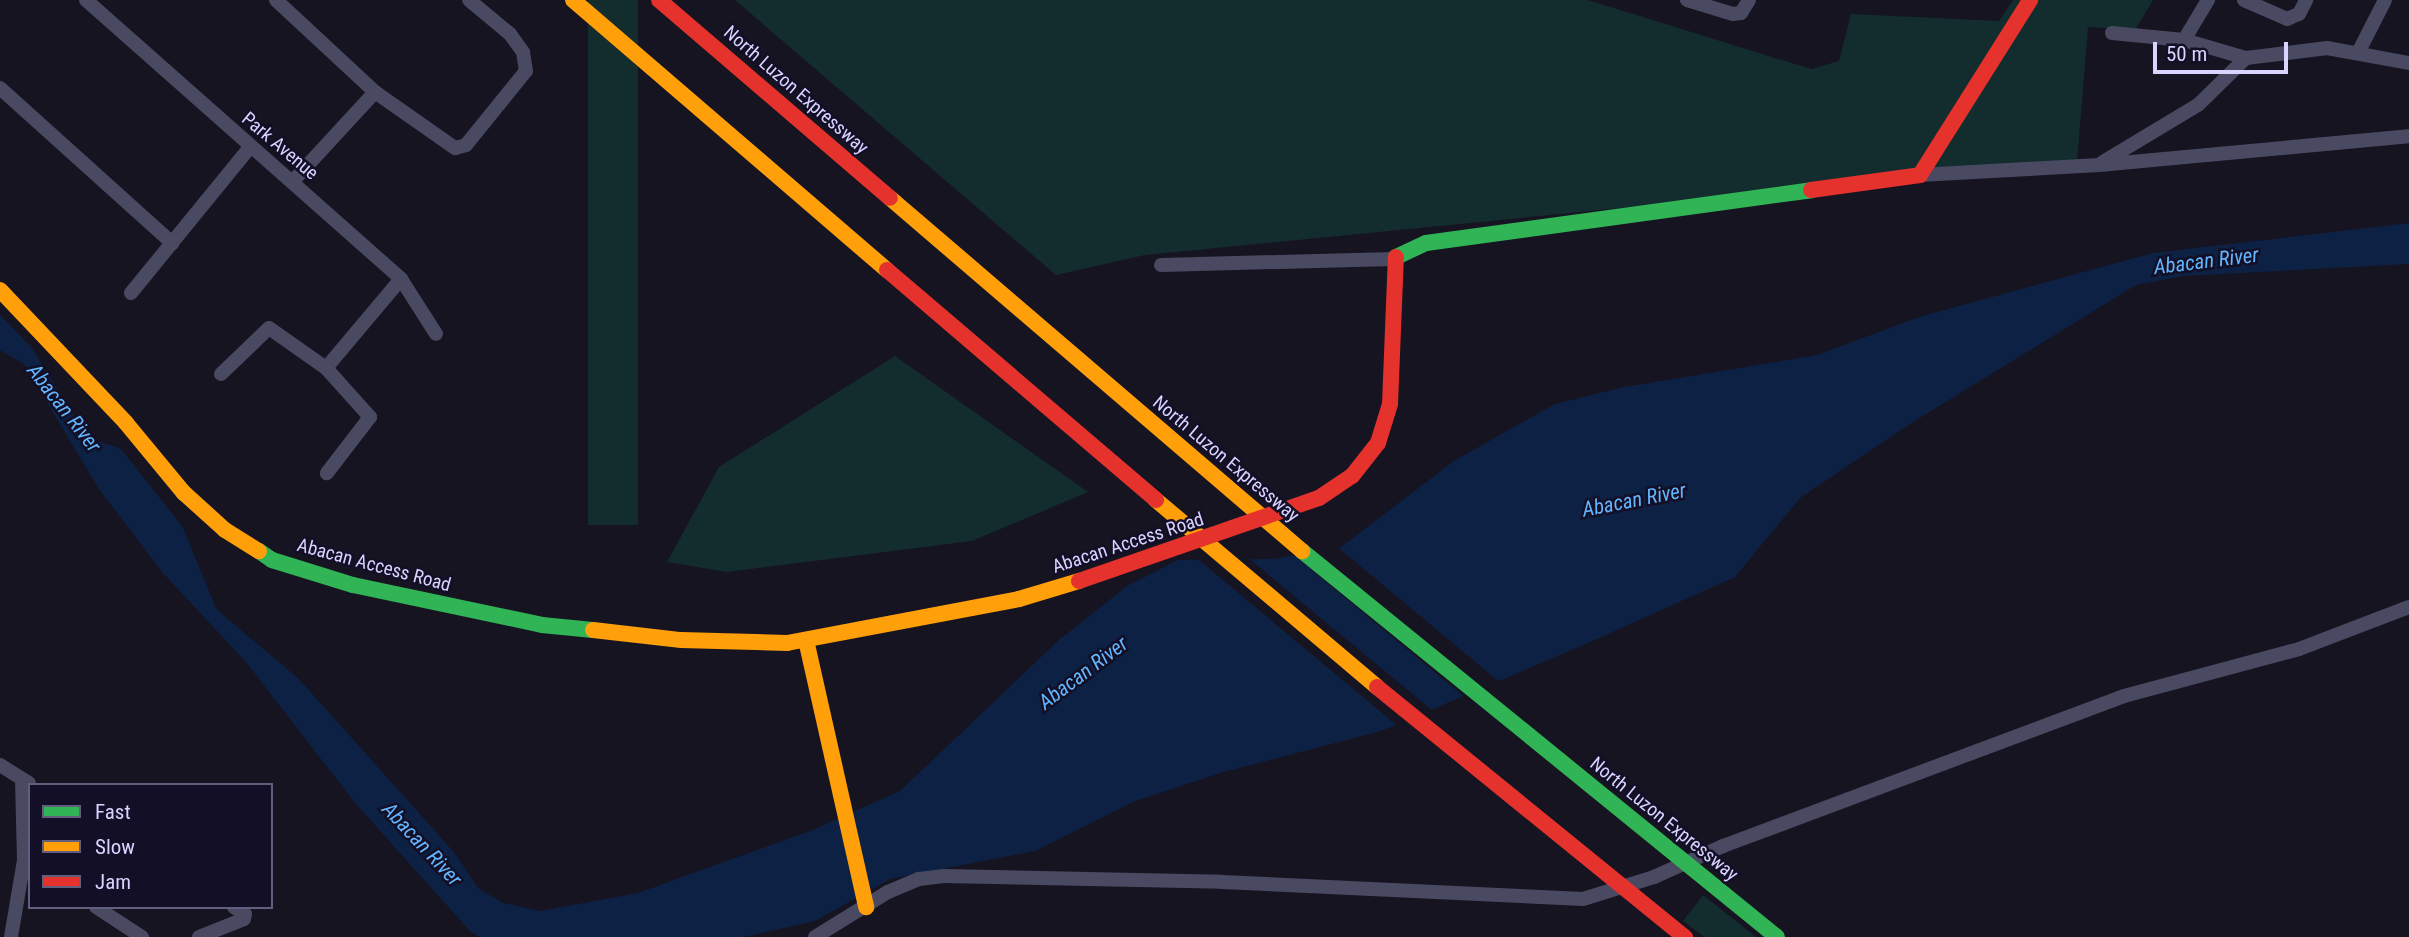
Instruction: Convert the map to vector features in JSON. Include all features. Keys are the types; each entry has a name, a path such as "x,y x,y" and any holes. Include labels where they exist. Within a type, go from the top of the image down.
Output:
{"main road":[{"path":"573,0 1320,641 1682,934"},
{"name":"North Luzon Expressway","path":"659,0 1357,598 1777,937"},
{"path":"1394,259 1412,245 1920,175 2030,0"},
{"name":"Abacan Access Road","path":"0,290 126,423 184,493 225,530 272,560 353,585 542,625 681,640 806,640 1019,599 1164,555 1320,498 1352,476 1378,443 1390,404 1394,259"},
{"path":"806,640 865,903"}],"street":[{"name":"Park Avenue","path":"86,0 401,278 436,334"},
{"path":"276,0 375,92 445,145 466,145 526,71 523,52 510,34 469,0"},
{"path":"1687,0 1733,14 1741,13 1749,0"},
{"path":"2184,40 2208,0"},
{"path":"2244,0 2287,19 2299,14 2306,0"},
{"path":"2359,51 2385,0"},
{"path":"2112,33 2184,40 2246,58 2292,49 2359,51 2409,63"},
{"path":"2099,165 2198,106 2246,58"},
{"path":"0,88 172,243"},
{"path":"292,181 375,92"},
{"path":"1920,175 2099,165 2409,136"},
{"path":"131,293 250,147"},
{"path":"1161,265 1394,259"},
{"path":"326,368 401,278"},
{"path":"221,374 269,328 326,368 370,416 327,473"},
{"path":"815,937 865,903 919,879 944,876 1222,882 1583,899 1654,877 1723,846 2124,696 2299,649 2409,607"},
{"path":"0,765 27,782 27,862 10,935"},
{"path":"99,909 142,937"},
{"path":"199,937 246,916 237,909"}],"green space":[{"path":"588,0 638,0 638,525 588,525"},
{"path":"735,0 1588,0 1811,69 1839,61 1851,14 1999,21 2013,0 2153,0 2135,30 2088,27 2077,163 1145,255 1056,275"},
{"path":"895,356 1088,492 972,541 727,572 667,562 719,467"},
{"path":"1703,895 1756,937 1704,937 1683,921"}],"water":[{"name":"Abacan River","path":"2409,223 2409,264 2184,276 2136,285 1913,422 1800,498 1735,577 1579,647 1381,731 1220,773 1135,801 1035,851 890,879 815,921 744,937 479,937 470,931 356,804 245,661 162,572 99,489 24,364 0,350 0,315 32,348 87,437 121,449 182,526 217,610 298,678 453,851 478,888 503,903 540,911 638,893 810,831 900,791 1060,639 1127,586 1178,560 1273,559 1341,547 1454,461 1555,404 1624,387 1817,355 1919,317 2153,253"}],"pier":[{"path":"1334,544 1502,684 1467,699 1290,552"},
{"path":"1194,556 1246,556 1434,712 1399,727"}],"traffic: fast":[{"path":"1396,257 1426,243 1811,190"},
{"path":"259,551 272,560 353,585 542,625 593,630"},
{"path":"1302,551 1777,937"}],"traffic: slow":[{"path":"573,0 887,270"},
{"path":"890,198 1302,551"},
{"path":"0,290 126,423 184,493 225,530 259,551"},
{"path":"1156,500 1377,687"},
{"path":"593,630 681,640 787,643 1019,599 1079,581"},
{"path":"806,640 866,907"}],"traffic: jam":[{"path":"659,0 890,198"},
{"path":"1811,190 1920,175 2030,0"},
{"path":"1079,581 1319,498 1352,476 1378,443 1390,404 1396,257"},
{"path":"887,270 1156,500"},
{"path":"1377,687 1685,937"}]}
